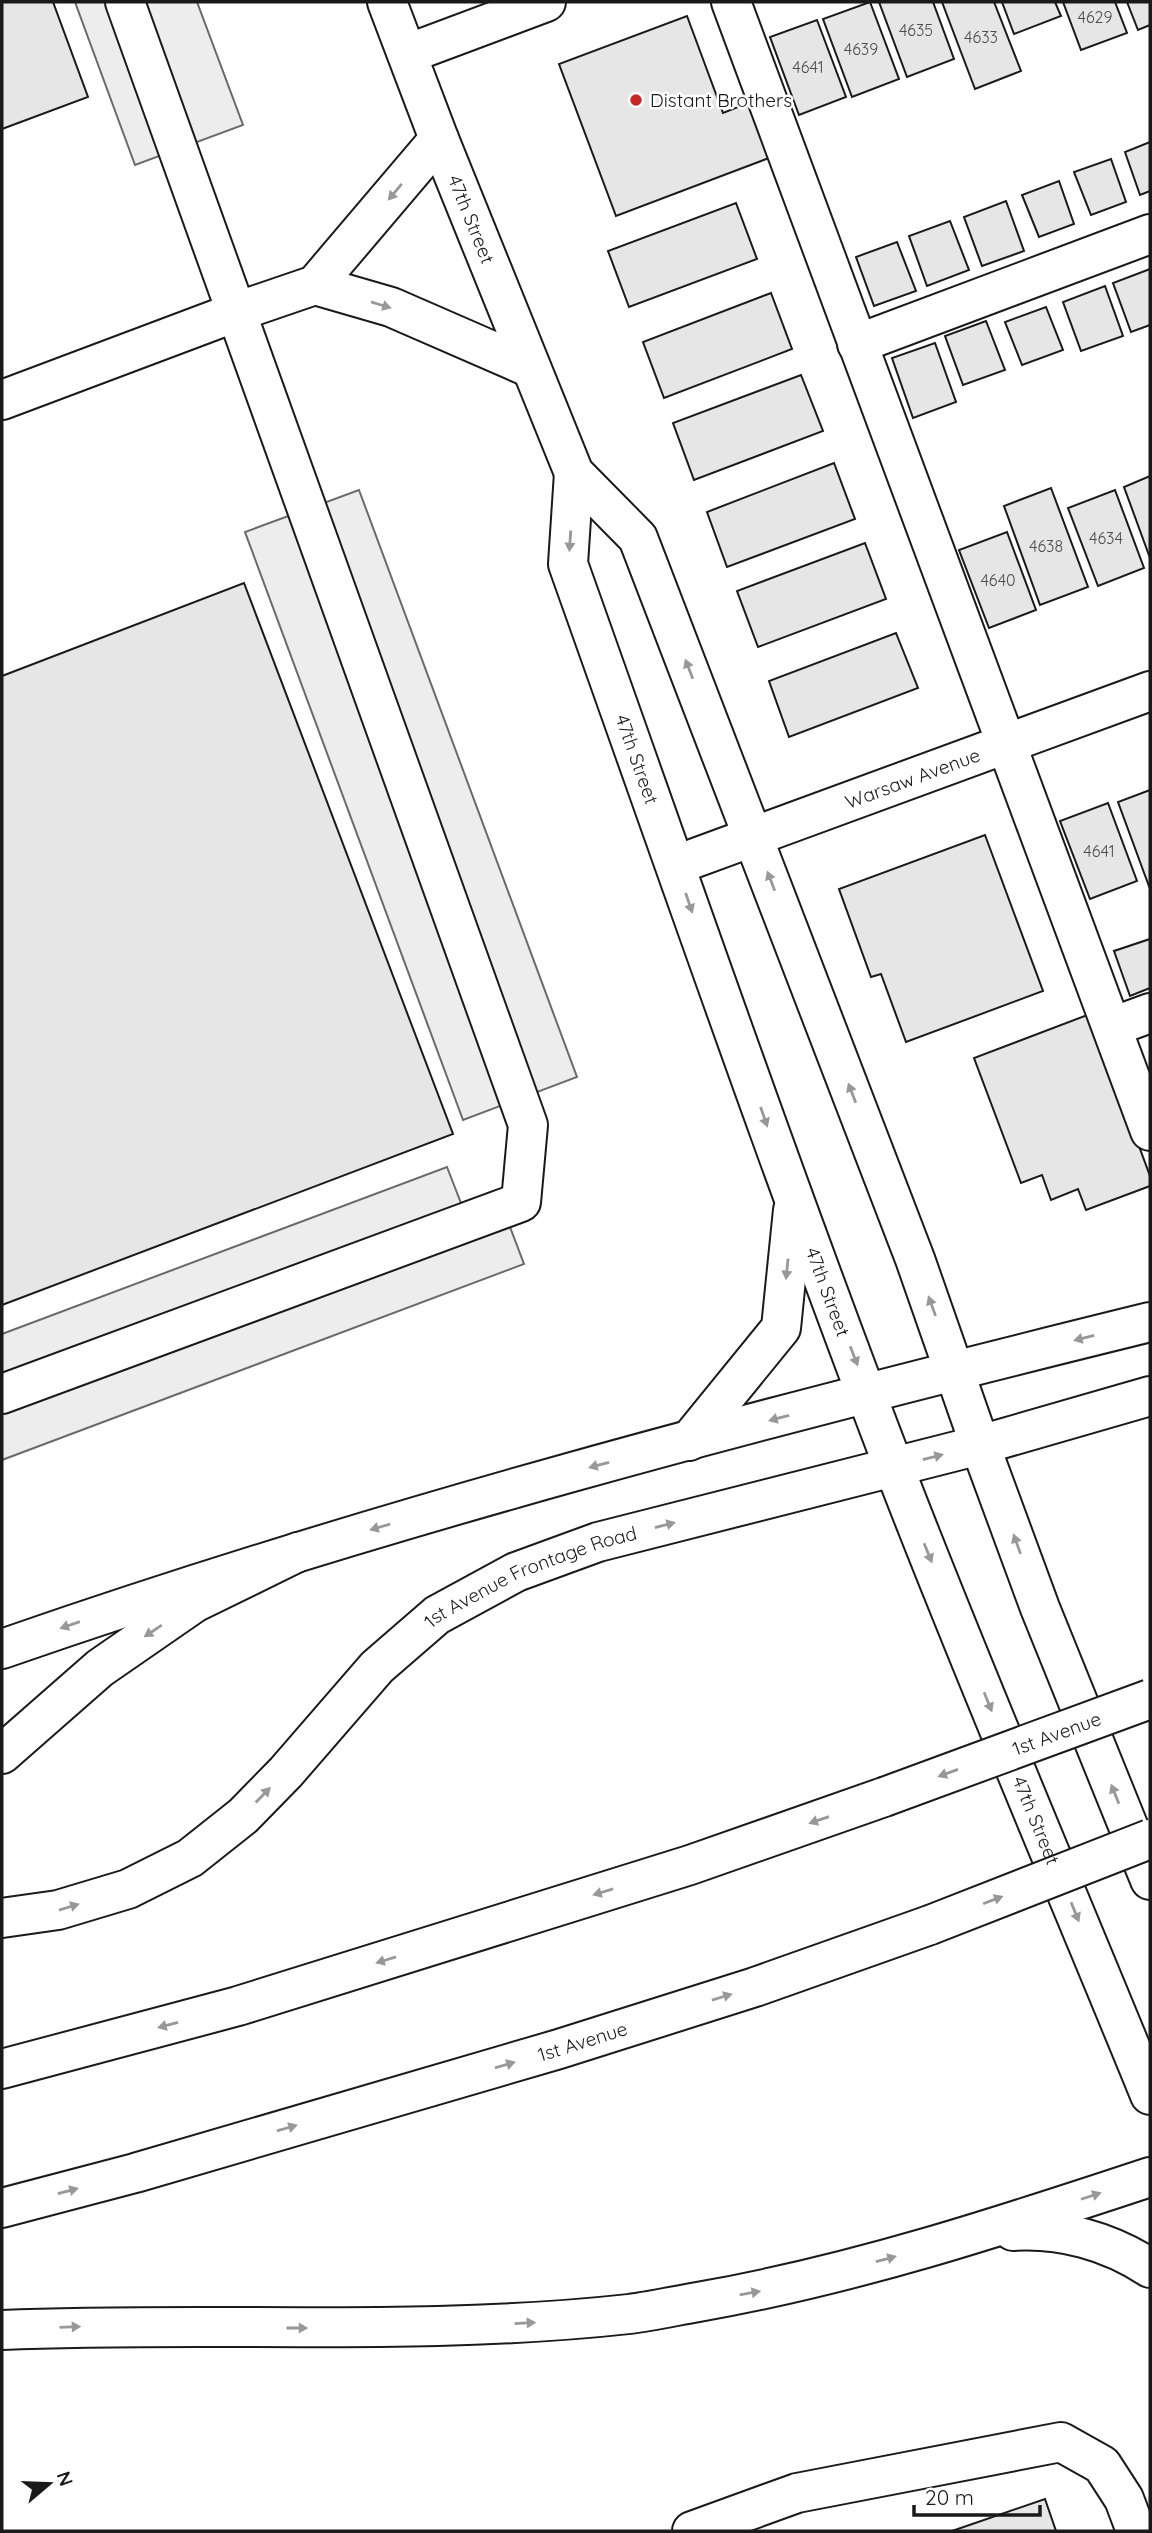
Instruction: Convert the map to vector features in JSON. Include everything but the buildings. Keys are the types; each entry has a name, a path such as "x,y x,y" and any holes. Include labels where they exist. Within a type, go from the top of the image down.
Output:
{"main road":[{"path":"2,1394 521,1202 528,1125 125,2"},
{"name":"47th Street","path":"387,2 439,139 574,472 638,538 915,1259 1040,1608 1150,1880"},
{"path":"407,54 546,2"},
{"path":"731,2 1150,1131"},
{"path":"2,400 315,285 439,139"},
{"path":"857,344 1150,234"},
{"path":"315,285 391,307 531,368"},
{"name":"47th Street","path":"574,472 568,564 794,1201 962,1639 1150,2095"},
{"name":"Warsaw Avenue","path":"676,865 1150,691"},
{"path":"1112,1027 1150,1013"},
{"path":"689,1441 781,1328 794,1201"},
{"path":"2,1649 131,1604 556,1476 1150,1322"},
{"name":"1st Avenue Frontage Road","path":"2,1918 58,1910 128,1889 190,1858 243,1816 286,1772 377,1667 437,1615 516,1572 598,1542 980,1445 1150,1396"},
{"path":"2,1754 100,1668 194,1603 298,1552"},
{"name":"1st Avenue","path":"2,2069 238,2006 690,1865 1150,1699"},
{"name":"1st Avenue","path":"2,2208 135,2173 559,2049 755,1987 930,1925 1150,1839"},
{"path":"2,2330 105,2326 424,2327 530,2323 632,2314 768,2290 979,2233 1150,2176"},
{"path":"979,2233 1038,2229 1089,2238 1135,2258 1150,2268"},
{"path":"692,2531 797,2493 1061,2442 1102,2465 1124,2499 1136,2531"}],"shaded area":[{"path":"75,2 197,2 243,125 135,165"},
{"path":"359,490 577,1077 463,1120 245,532"},
{"path":"447,1167 461,1203 496,1190 524,1264 2,1460 2,1334"}],"place":[{"name":"Distant Brothers","path":"636,100"}]}
